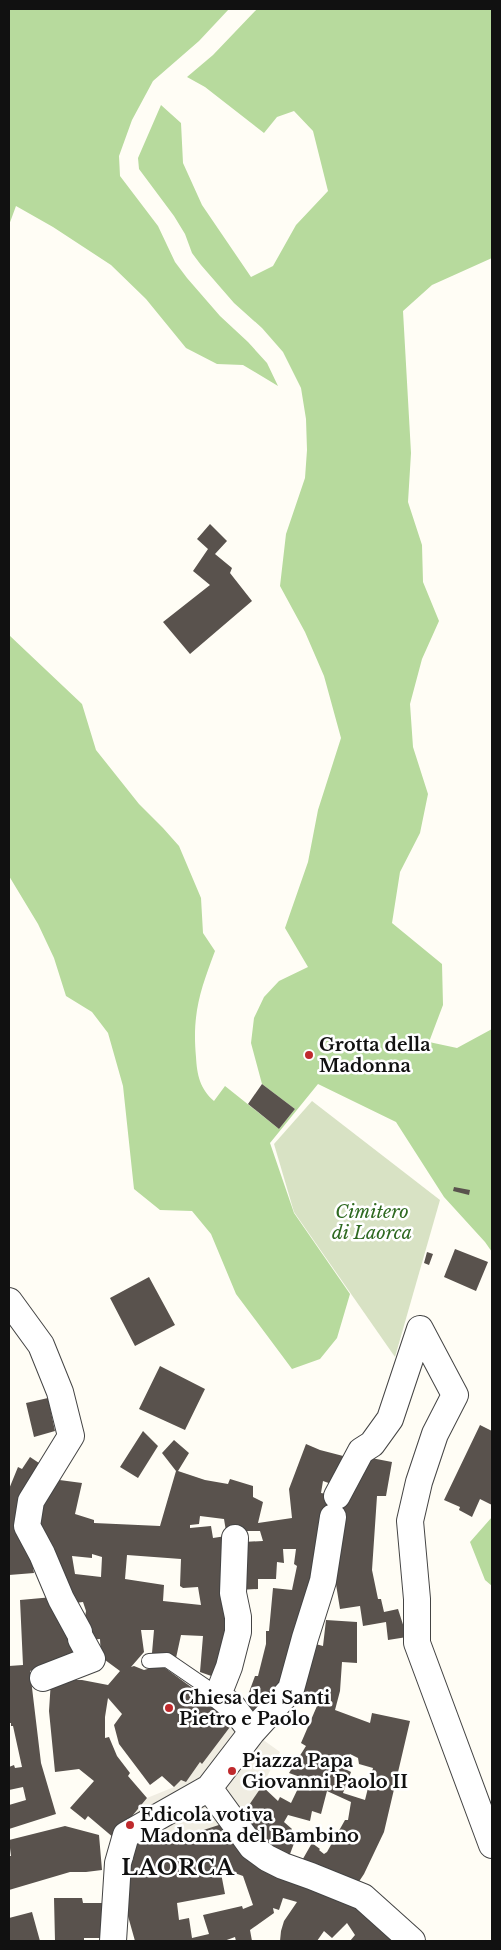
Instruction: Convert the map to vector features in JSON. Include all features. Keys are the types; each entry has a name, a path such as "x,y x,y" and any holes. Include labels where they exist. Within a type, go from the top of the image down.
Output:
{"street":[{"path":"9,1301 41,1345 60,1392 71,1436 31,1501 27,1526 84,1643 43,1678"},
{"path":"113,1941 118,1864 126,1834 209,1788 252,1732 291,1689 305,1638 324,1581 335,1506 361,1451 372,1444 390,1419 420,1329 455,1395 435,1434 419,1482 410,1521 418,1599 417,1643 492,1845"},
{"path":"235,1538 233,1594 238,1617 238,1632 229,1667 218,1695 233,1708 252,1732"},
{"path":"209,1788 252,1847 267,1858 283,1866 363,1897 412,1941"}],"lane":[{"path":"149,1661 167,1660 218,1695"}],"green space":[{"path":"9,9 229,9 199,41 153,81 132,120 119,156 120,176 158,226 175,262 187,278 220,316 267,363 278,386 243,365 217,364 186,348 146,299 111,265 53,227 16,206 9,225"},
{"path":"257,9 492,9 492,258 432,285 403,311 411,453 408,502 422,545 423,582 439,621 422,659 410,704 413,747 428,794 420,833 400,872 392,923 442,964 443,1005 429,1042 457,1048 492,1029 492,1252 444,1197 396,1122 318,1084 270,1143 294,1213 350,1294 337,1338 320,1359 292,1369 236,1294 211,1234 192,1211 160,1210 134,1189 123,1086 108,1033 92,1012 66,996 54,958 38,924 9,876 9,635 82,704 96,750 139,804 179,846 201,898 203,933 215,951 201,991 196,1015 197,1070 202,1087 214,1101 225,1086 279,1129 295,1109 262,1084 251,1043 254,1018 264,997 279,981 308,967 285,928 308,862 318,810 341,738 324,676 305,632 280,586 286,534 305,478 307,450 306,419 301,388 283,352 262,328 234,303 192,253 185,234 174,216 139,169 138,158 161,105 181,123 183,163 202,205 251,277 273,266 296,225 328,191 313,131 294,111 277,117 264,133 205,87 187,77 213,55"},
{"name":"Cimitero di Laorca","path":"312,1101 440,1200 395,1357 294,1212 274,1144"},
{"path":"492,1517 492,1586 485,1580 470,1542"}],"shaded area":[{"name":"Piazza Papa Giovanni Paolo II","path":"233,1723 262,1739 280,1752 262,1786 239,1821 182,1837 152,1842 133,1836 122,1829 147,1798 174,1787 181,1780 186,1782 200,1762 202,1764"}],"building":[{"path":"210,524 227,541 215,554 232,568 230,573 252,601 190,654 163,622 210,585 193,571 208,549 197,539"},
{"path":"262,1084 295,1109 279,1129 248,1104"},
{"path":"454,1187 470,1190 469,1195 453,1191"},
{"path":"455,1249 488,1262 476,1291 444,1277"},
{"path":"427,1252 433,1254 429,1265 424,1263"},
{"path":"149,1277 175,1325 135,1346 110,1298"},
{"path":"160,1366 205,1389 185,1430 139,1409"},
{"path":"48,1398 55,1431 34,1437 26,1403"},
{"path":"480,1425 492,1431 492,1505 480,1499 472,1517 459,1510 460,1507 444,1500"},
{"path":"143,1431 158,1446 138,1478 120,1467"},
{"path":"174,1440 189,1453 178,1471 205,1480 228,1484 230,1479 253,1486 253,1497 263,1502 258,1523 292,1518 289,1489 306,1444 347,1457 337,1486 323,1481 321,1493 344,1497 366,1457 392,1462 386,1496 377,1496 372,1570 378,1599 381,1599 384,1612 398,1609 407,1637 388,1640 386,1622 363,1626 360,1606 340,1609 334,1572 320,1544 287,1681 257,1719 241,1714 255,1676 258,1676 266,1644 266,1631 269,1631 273,1588 292,1590 297,1566 294,1564 296,1549 283,1549 284,1563 277,1562 276,1579 258,1579 258,1589 238,1590 243,1542 263,1541 260,1531 226,1531 224,1519 200,1516 199,1524 190,1525 190,1528 211,1526 213,1538 226,1536 234,1630 224,1631 224,1664 217,1678 200,1672 203,1636 181,1635 176,1658 152,1653 154,1630 141,1630 144,1652 131,1667 134,1666 144,1670 161,1665 232,1717 233,1723 202,1764 200,1762 186,1782 181,1780 174,1787 162,1776 150,1785 119,1744 114,1725 122,1714 108,1698 105,1717 105,1738 109,1737 117,1756 130,1773 128,1776 147,1798 114,1838 88,1816 85,1820 70,1808 94,1781 79,1769 55,1772 49,1711 51,1680 82,1680 108,1685 120,1671 101,1657 100,1639 87,1640 79,1650 30,1671 41,1763 56,1814 9,1829 9,1805 26,1800 23,1787 9,1790 9,1767 14,1765 15,1768 22,1767 13,1726 9,1723 9,1666 23,1665 20,1600 53,1597 84,1623 86,1611 83,1602 67,1604 33,1520 52,1479 82,1483 75,1514 94,1520 94,1523 160,1526 176,1471 162,1453","holes":["92,1554 102,1557 101,1577 75,1574 72,1556 92,1558","127,1555 181,1559 180,1586 183,1588 198,1587 201,1605 163,1601 164,1585 125,1579"]},
{"path":"30,1457 42,1465 31,1556 34,1573 9,1575 9,1489 18,1467 22,1469"},
{"path":"326,1620 357,1622 357,1663 342,1662 340,1691 335,1710 370,1723 372,1713 410,1721 384,1832 364,1874 354,1889 300,1864 312,1843 324,1854 327,1852 345,1820 348,1820 351,1802 327,1791 321,1814 312,1811 310,1821 288,1815 284,1822 292,1829 290,1833 296,1838 287,1862 258,1843 243,1814 262,1786 278,1801 280,1797 291,1803 303,1778 289,1773 306,1746 301,1743 317,1706 318,1694 294,1690 308,1642 323,1646","holes":["350,1754 358,1758 359,1764 373,1768 365,1800 343,1793 351,1772 343,1768"]},
{"path":"228,1822 342,1893 396,1941 350,1941 355,1935 347,1923 332,1938 324,1931 317,1941 280,1941 284,1921 297,1902 283,1898 279,1910 273,1908 274,1913 250,1930 252,1941 236,1941 235,1937 224,1941 135,1941 126,1909 133,1836 152,1842 182,1837","holes":["229,1871 243,1876 253,1905 243,1909 242,1906 203,1915 209,1934 192,1938 189,1918 179,1920 177,1903 225,1894 221,1873"]},
{"path":"65,1826 99,1835 102,1870 70,1872 9,1890 9,1856 11,1856 9,1840"},
{"path":"54,1898 82,1898 83,1903 103,1903 104,1938 84,1938 84,1941 55,1941"},
{"path":"32,1912 40,1941 9,1941 9,1918"}],"place":[{"name":"Grotta della Madonna","path":"309,1055"},
{"name":"Chiesa dei Santi Pietro e Paolo","path":"169,1708"},
{"name":"Piazza Papa Giovanni Paolo II","path":"232,1771"},
{"name":"Edicola votiva Madonna del Bambino","path":"130,1825"}],"district":[{"name":"LAORCA","path":"178,1867"}]}
